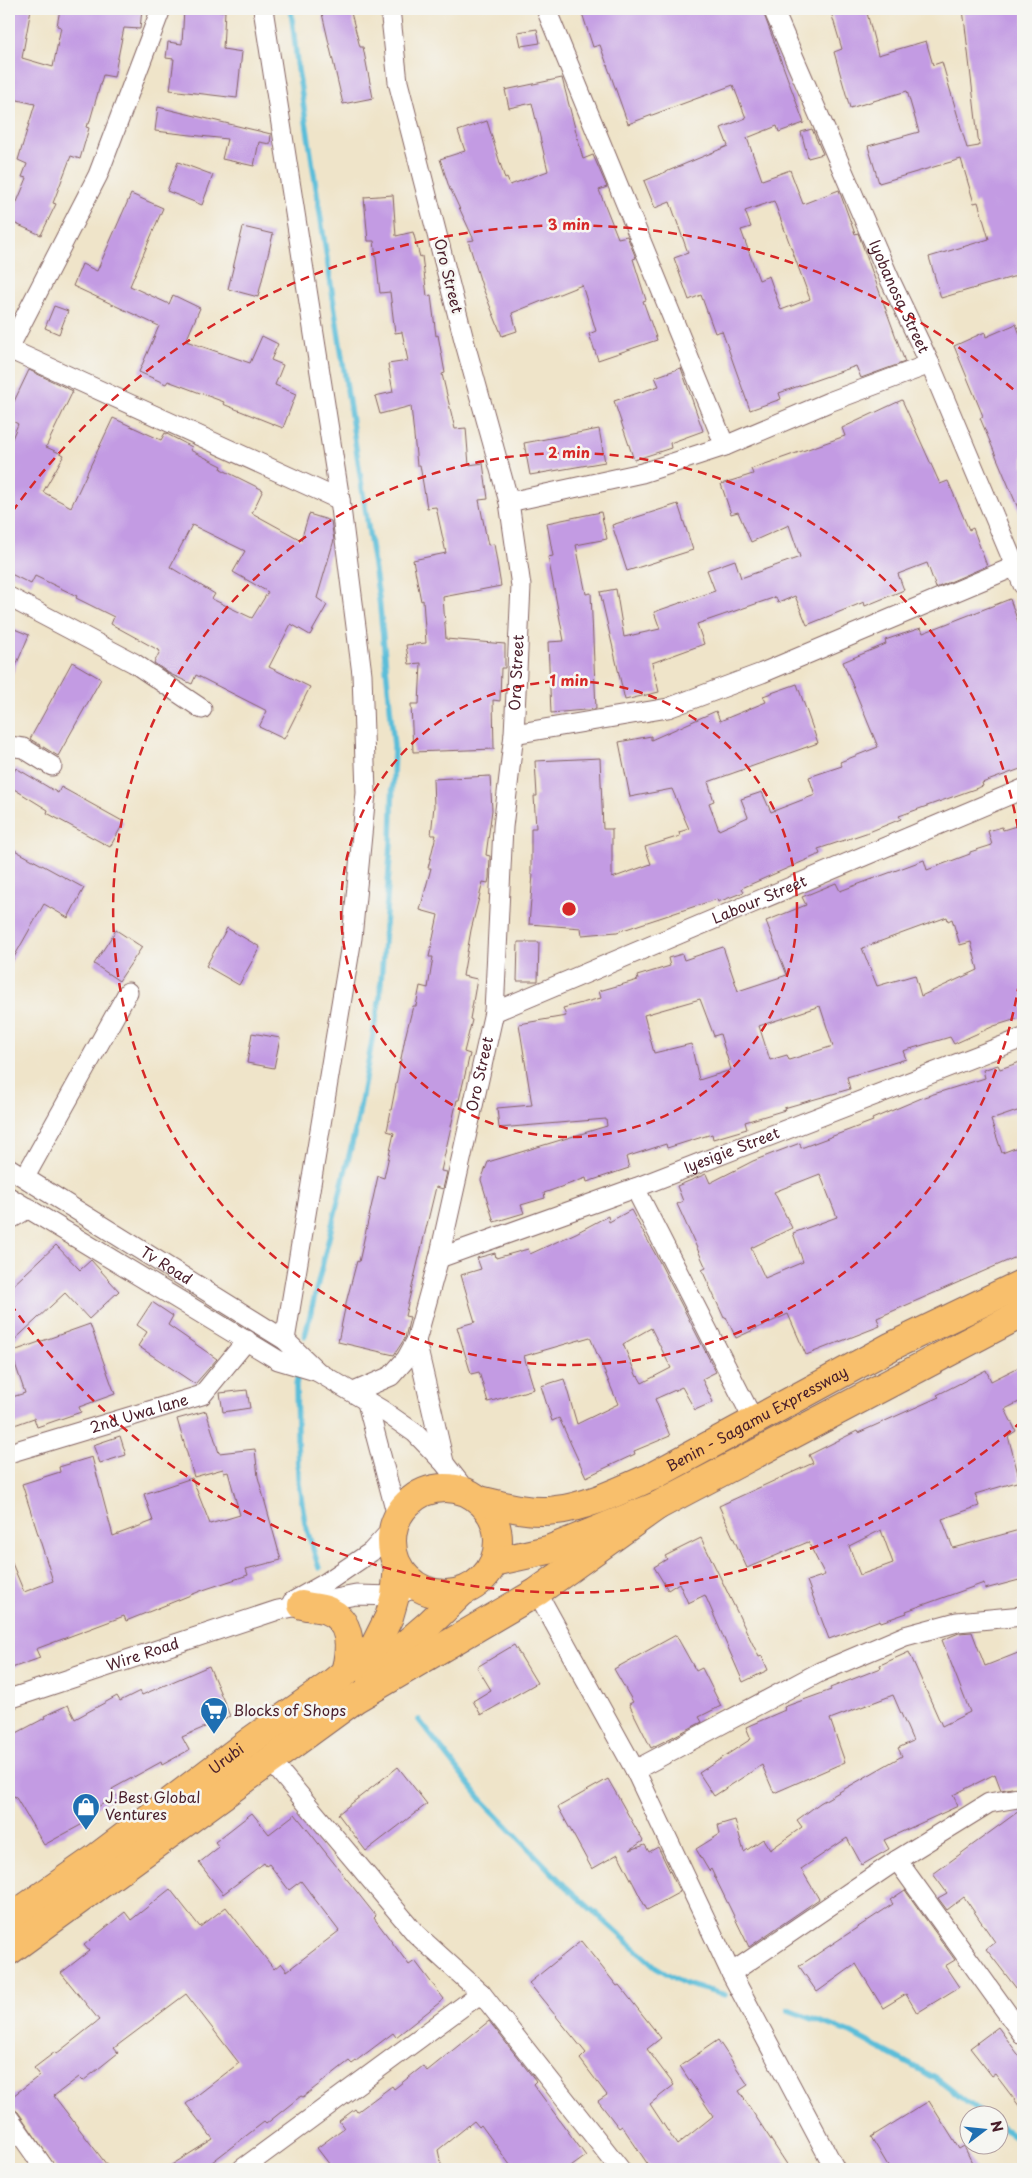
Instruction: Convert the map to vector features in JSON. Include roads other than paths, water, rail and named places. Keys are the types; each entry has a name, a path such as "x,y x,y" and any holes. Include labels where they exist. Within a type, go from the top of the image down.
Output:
{"highway":[{"name":"Benin - Sagamu Expressway","path":"473,1496 516,1508 556,1511 611,1495 651,1477 892,1346 1023,1283"},
{"path":"494,1562 548,1550 657,1506 1023,1313"},
{"path":"356,1699 400,1649 461,1593 474,1586 486,1576 494,1562 498,1546 497,1529 491,1513 473,1496 446,1487 427,1490 409,1500 395,1522"},
{"path":"356,1699 537,1592 657,1506"},
{"name":"Urubi","path":"9,1919 96,1858 345,1672 375,1645 389,1617 406,1592 393,1555 395,1522"},
{"path":"406,1592 446,1595 461,1593"},
{"path":"290,1608 327,1610 340,1618 349,1642 349,1656 345,1672"},
{"name":"Urubi","path":"9,1951 356,1699"}],"street":[{"path":"160,9 98,175 9,349 340,500"},
{"path":"263,9 340,500 362,674 366,792 352,938 285,1340"},
{"name":"Oro Street","path":"360,1396 391,1376 406,1360 416,1341 439,1258 494,1012 503,827 514,734 521,586 509,502 461,330 398,82 390,9"},
{"path":"546,9 725,446"},
{"name":"Iyobanosa Street","path":"773,9 890,282 930,364 1023,585"},
{"path":"509,502 642,473 725,446 829,402 930,364"},
{"path":"514,734 668,708 762,673 1016,566"},
{"path":"9,597 134,663 202,709"},
{"path":"9,746 23,748 52,766"},
{"name":"Labour Street","path":"494,1012 1023,790"},
{"path":"17,1172 128,992"},
{"name":"Iyesigie Street","path":"439,1258 635,1188 1023,1038"},
{"name":"Tv Road","path":"17,1172 285,1340 318,1372"},
{"path":"635,1188 754,1421"},
{"name":"Tv Road","path":"9,1197 278,1360 318,1372 360,1396 415,1433 473,1496"},
{"path":"9,1220 29,1208"},
{"name":"2nd Uwa lane","path":"9,1453 202,1395 247,1340"},
{"name":"Oro Street","path":"416,1341 444,1463"},
{"path":"360,1396 395,1522"},
{"name":"Wire Road","path":"290,1608 371,1552 395,1522"},
{"name":"Wire Road","path":"9,1699 290,1608 356,1595 406,1592"},
{"path":"537,1592 635,1770 731,1973 835,2169"},
{"path":"635,1770 820,1672 905,1636 957,1622 1023,1616"},
{"path":"271,1761 416,1934 481,1993 611,2166"},
{"path":"731,1973 897,1860 988,1803 1023,1797"},
{"path":"897,1860 1023,2035"},
{"path":"242,2169 481,1993"},
{"path":"9,2118 45,2169"}],"waterway":[{"path":"291,9 297,63 379,598 394,746 391,842 380,997 357,1123 305,1336"},
{"path":"298,1373 296,1385 298,1477 305,1523 319,1568"},
{"path":"419,1720 481,1799 564,1885 656,1967 685,1984 725,1995"},
{"path":"788,2010 851,2033 937,2079 972,2106"},
{"path":"1010,2133 1023,2142"}],"place":[{"name":"Blocks of Shops","path":"214,1735"},
{"name":"J.Best Global Ventures","path":"86,1831"}]}
